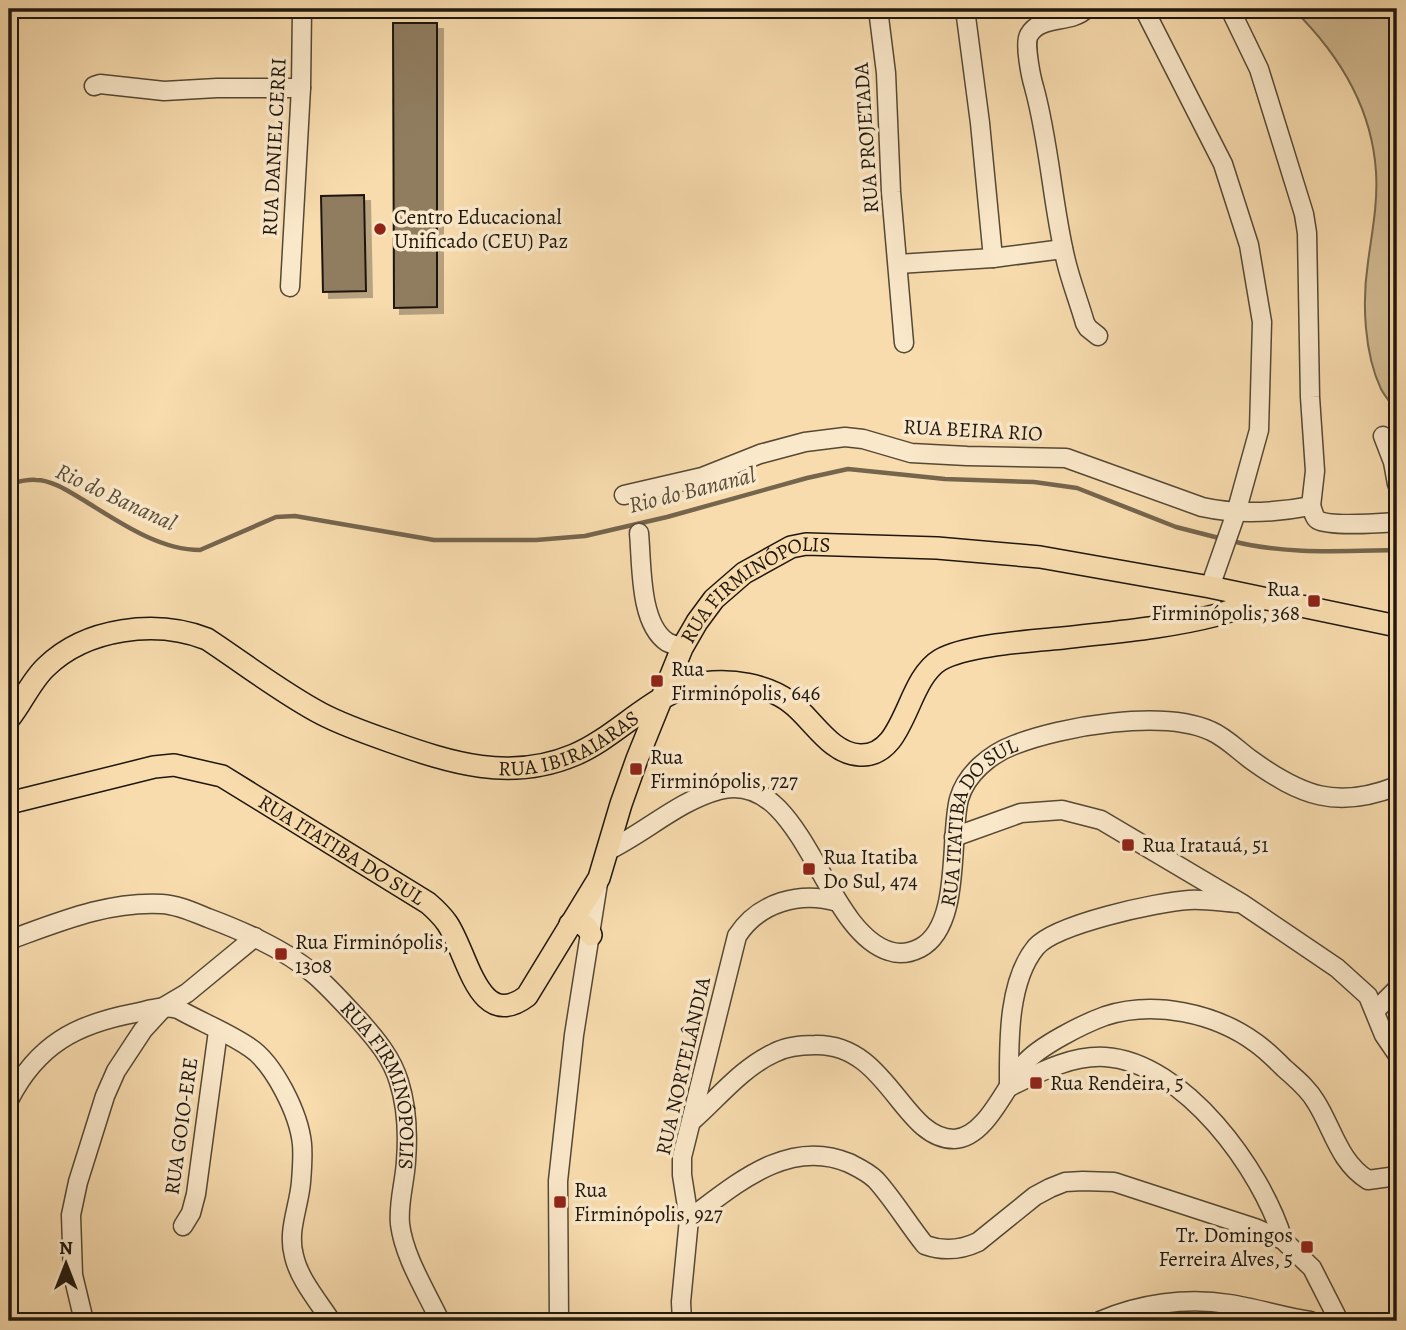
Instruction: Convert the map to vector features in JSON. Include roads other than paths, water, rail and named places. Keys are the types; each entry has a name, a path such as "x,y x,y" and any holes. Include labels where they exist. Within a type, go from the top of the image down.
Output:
{"main road":[{"name":"RUA FIRMINÓPOLIS","path":"599,878 621,804 660,700 696,622 714,598 729,584 791,547 806,544 937,548 1012,554 1212,581 1234,601 1264,598 1397,626"},
{"path":"1208,617 1212,581"},
{"name":"RUA IBIRAIARAS","path":"9,719 22,704 43,669 61,654 92,638 155,628 186,631 207,639 322,714 374,736 460,765 520,767 565,759 606,738 660,700 702,683 738,683 780,695 793,704 831,742 851,753 861,755 881,750 890,742 898,730 917,684 928,669 952,654 1185,622 1208,617 1234,601"},
{"name":"RUA ITATIBA DO SUL","path":"9,803 154,767 174,765 222,776 428,903 447,923 486,999 502,1007 512,1006 527,996 599,878"},
{"path":"570,924 581,923 591,935"}],"street":[{"name":"RUA DANIEL CERRI","path":"290,286 301,88 302,9"},
{"name":"RUA PROJETADA","path":"878,9 886,73 887,123 904,343"},
{"path":"965,9 980,123 993,258"},
{"path":"1086,9 1077,16 1040,25 1027,37 1032,81 1046,139 1050,184 1063,249 1085,323 1098,336"},
{"path":"1144,9 1223,164 1254,266 1262,321 1261,419 1233,521 1212,581"},
{"path":"1230,9 1259,69 1304,214 1308,254 1310,397 1315,471 1311,506 1315,518 1319,521 1397,522"},
{"path":"94,86 100,84 164,91 301,88"},
{"path":"898,264 993,258 1063,249"},
{"path":"1383,436 1393,462 1397,484"},
{"name":"RUA BEIRA RIO","path":"624,495 702,477 761,454 794,445 845,437 863,439 911,453 1066,458 1091,465 1233,521 1311,506"},
{"path":"639,533 648,615 656,631 666,641 682,648"},
{"name":"RUA ITATIBA DO SUL","path":"607,851 631,840 695,799 722,789 758,793 772,803 787,820 857,931 880,947 902,953 928,944 943,920 953,869 959,797 971,776 990,756 1013,745 1107,723 1166,720 1191,724 1213,732 1263,769 1308,794 1326,798 1358,797 1397,786"},
{"path":"954,837 1021,813 1062,810 1101,820 1241,903 1337,968 1367,996 1384,1035 1397,1054"},
{"name":"RUA ITATIBA DO SUL","path":"615,826 654,824"},
{"name":"RUA FIRMINÓPOLIS","path":"559,1321 558,1181 574,1035 599,878"},
{"name":"RUA NORTELÂNDIA","path":"682,1321 681,1303 689,1219 682,1157 735,944 744,925 775,903 807,897 838,902"},
{"path":"1009,1087 1011,1009 1020,980 1038,945 1060,932 1124,912 1189,900 1241,903"},
{"name":"RUA FIRMINÓPOLIS","path":"9,940 90,912 143,904 181,907 255,937 313,973 374,1037 390,1059 402,1094 407,1132 399,1209 400,1227 405,1245 440,1321"},
{"path":"84,1321 73,1275 71,1215 78,1182 105,1096 116,1071 143,1030 165,1006 187,993 255,937"},
{"path":"1375,1011 1397,989"},
{"path":"9,1100 27,1072 53,1042 109,1017 165,1006 178,1009 250,1047 267,1062 285,1093 302,1143 301,1184 292,1235 293,1253 297,1267 331,1321"},
{"path":"693,1120 760,1061 775,1052 806,1045 823,1045 854,1054 877,1072 918,1120 945,1138 963,1138 979,1126 1009,1087 1024,1062 1060,1038 1121,1011 1166,1010 1195,1015 1247,1037 1302,1085 1316,1101 1353,1169 1368,1180 1397,1176"},
{"name":"RUA GOIO-ERE","path":"183,1226 191,1213 196,1194 218,1031"},
{"path":"1009,1087 1038,1072 1082,1059 1118,1059 1144,1069 1201,1108 1225,1134 1262,1189 1276,1216 1283,1240"},
{"path":"689,1219 754,1172 782,1160 813,1155 841,1160 862,1169 875,1179 925,1245 937,1249 967,1247 978,1242 1035,1196 1066,1182 1114,1182 1255,1228 1283,1240 1312,1268 1337,1318 1316,1321"},
{"path":"1100,1321 1146,1306 1193,1302 1227,1303 1310,1321"}],"waterway":[{"name":"Rio do Bananal","path":"9,484 29,480 49,482 155,540 185,549 200,550 276,517 295,516 434,540 536,540 585,536 848,469 945,479 1034,482 1077,488 1176,527 1223,539"},
{"name":"Rio do Bananal","path":"1232,541 1293,550 1397,550"}],"place":[{"name":"Centro Educacional Unificado (CEU) Paz","path":"380,229"},
{"name":"Rua Firminópolis, 368","path":"1314,601"},
{"name":"Rua Firminópolis, 646","path":"657,681"},
{"name":"Rua Firminópolis, 727","path":"636,769"},
{"name":"Rua Iratauá, 51","path":"1128,845"},
{"name":"Rua Itatiba Do Sul, 474","path":"809,869"},
{"name":"Rua Firminópolis, 1308","path":"281,954"},
{"name":"Rua Rendeira, 5","path":"1036,1083"},
{"name":"Rua Firminópolis, 927","path":"560,1202"},
{"name":"Tr. Domingos Ferreira Alves, 5","path":"1307,1247"}]}
